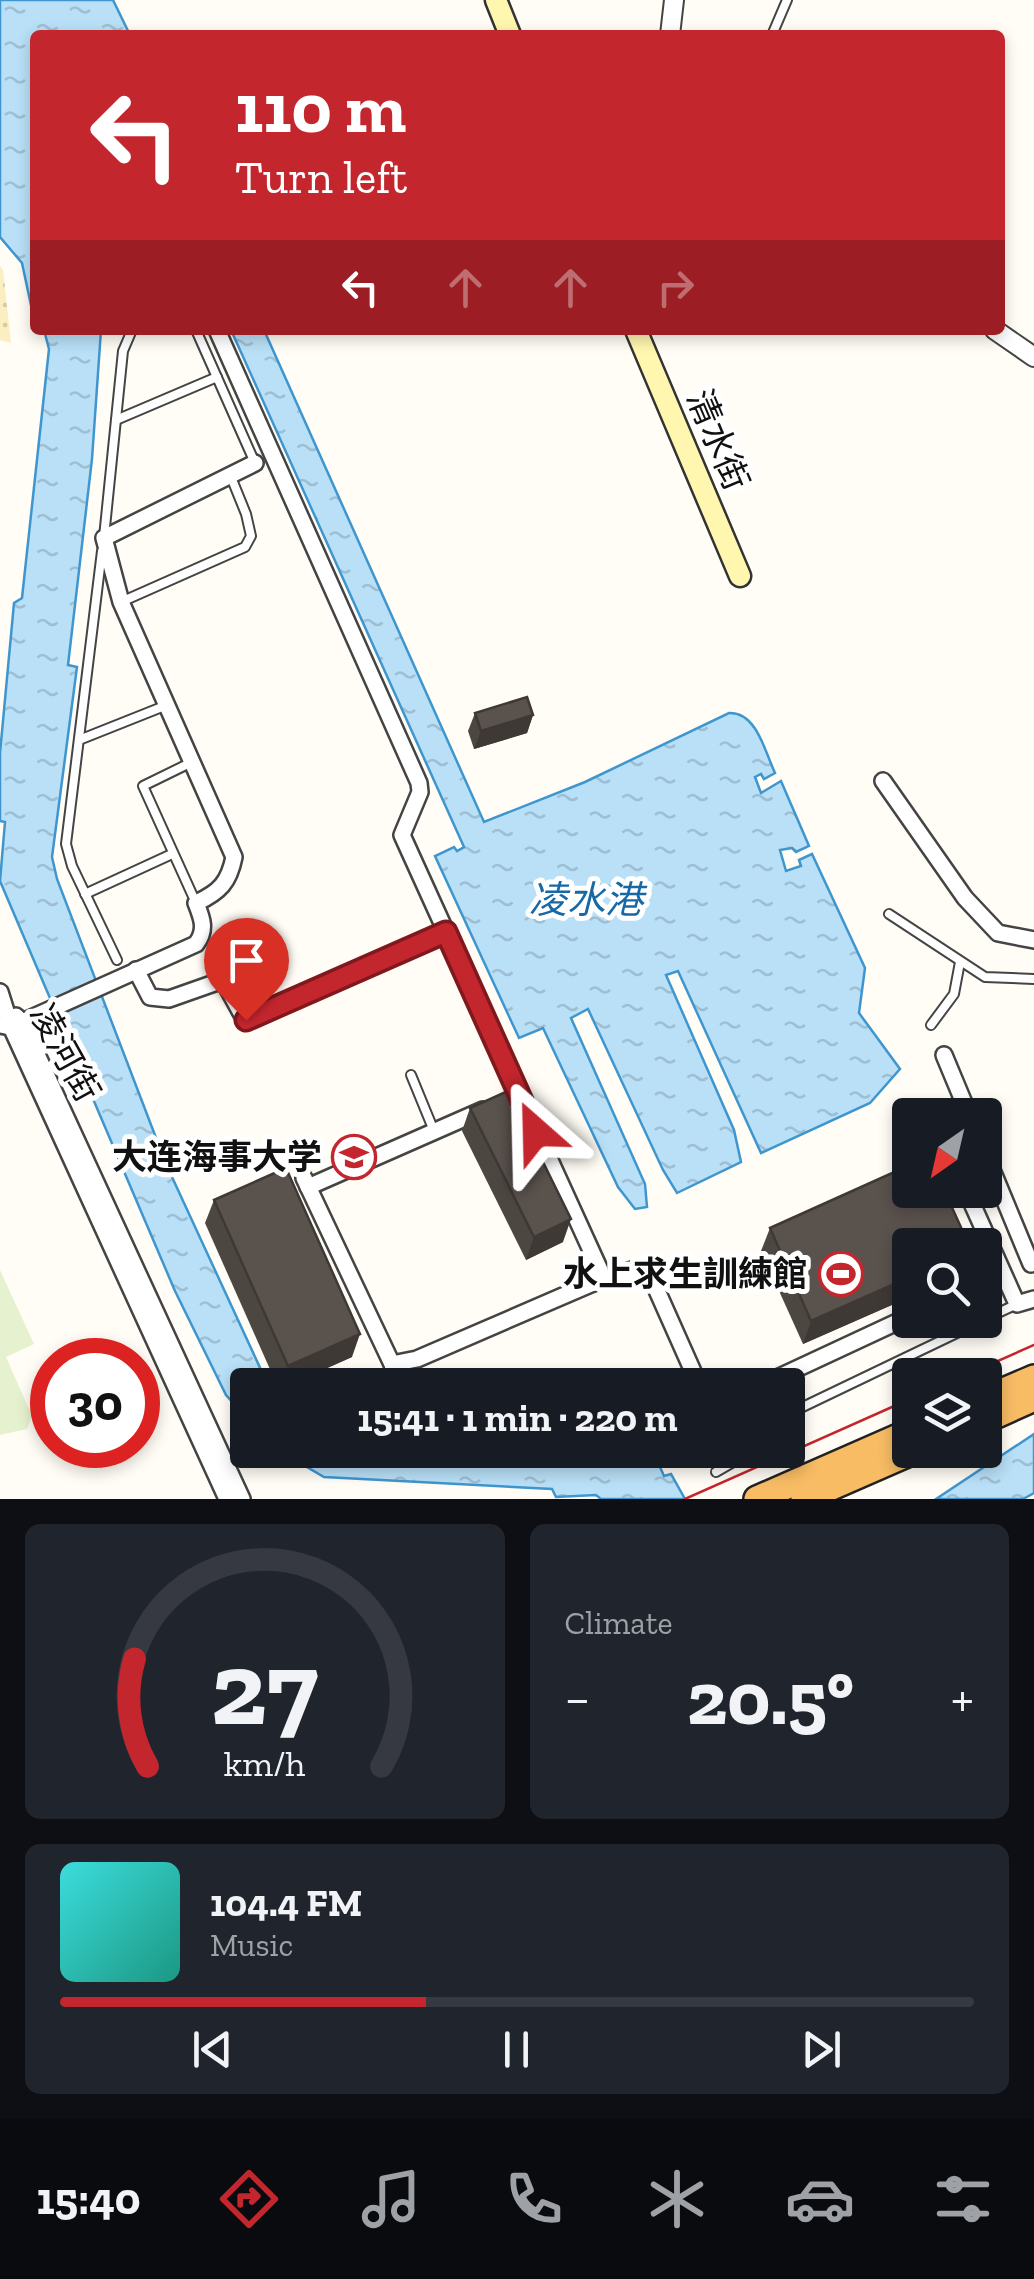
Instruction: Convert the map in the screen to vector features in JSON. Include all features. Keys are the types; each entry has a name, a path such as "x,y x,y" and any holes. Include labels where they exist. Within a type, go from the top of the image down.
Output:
{"highway":[{"path":"1002,1392 1034,1378"},
{"path":"1002,1412 1034,1398"},
{"path":"757,1499 892,1440"},
{"path":"804,1499 831,1494 892,1462"}],"main road":[{"path":"496,0 508,30"},
{"name":"清水街","path":"638,335 740,576"}],"street":[{"path":"663,30 673,2"},
{"path":"670,30 673,2"},
{"path":"219,335 419,782 420,792 402,835 600,1270 593,1284"},
{"path":"1002,335 1034,357"},
{"path":"11,1025 196,944 202,936 203,921 196,903 216,894 230,878 234,857 122,602 104,538 255,463"},
{"path":"884,781 965,898 998,933 1034,940"},
{"path":"136,970 150,997 169,999 222,980 246,1020 446,932"},
{"name":"凌河街","path":"3,999 11,1025 228,1499"},
{"name":"凌河街","path":"11,1025 242,1499"},
{"path":"944,1054 962,1098"},
{"path":"393,1368 306,1183 498,1103"},
{"path":"1002,1193 1033,1267"},
{"path":"392,1364 417,1359 635,1269 651,1277 692,1368"},
{"path":"1002,1276 1017,1304 1034,1299"},
{"path":"798,1368 892,1324"}],"lane":[{"path":"774,30 787,0"},
{"path":"117,960 72,866 66,844 104,538 122,351 130,335"},
{"path":"198,335 255,463"},
{"path":"116,420 217,377"},
{"path":"122,602 245,547 251,536 230,475"},
{"path":"79,740 167,705"},
{"path":"192,762 142,786 196,903"},
{"path":"85,894 172,854"},
{"path":"889,914 985,977 1034,979"},
{"path":"931,1025 954,994 960,962"},
{"path":"410,1074 434,1131"},
{"path":"1002,1311 1017,1304"},
{"path":"805,1406 946,1338"},
{"path":"716,1472 723,1468"}],"sand":[{"path":"0,266 3,270 11,343 0,340"}],"green space":[{"path":"0,1270 31,1338 30,1346 6,1357 30,1411 30,1421 27,1429 0,1435"}],"water":[{"path":"0,0 113,0 128,30 30,30 30,301 22,263 0,237"},
{"path":"45,335 101,335 92,459 68,665 77,667 52,857 166,1164 260,1368 230,1368 230,1399 175,1291 0,881 5,822 0,821 0,753 14,603 22,598 49,349"},
{"name":"凌水港","path":"233,335 266,335 484,822 585,782 729,713 739,714 753,726 775,773 764,779 761,774 755,777 761,793 781,781 809,846 796,852 792,848 780,850 786,871 801,866 799,860 812,854 865,968 859,1013 900,1069 870,1103 761,1153 678,971 666,975 734,1130 741,1162 677,1193 588,1009 571,1018 645,1184 647,1207 635,1209 618,1187 543,1028 519,1038 435,856 464,847"},
{"path":"1034,1434 1034,1493 1023,1499 936,1499 983,1468 1002,1468 1002,1455"},
{"path":"309,1468 660,1468 664,1476 671,1474 685,1499 556,1497 552,1489 324,1477"}],"building":[{"path":"527,697 533,715 481,731 475,713"},
{"path":"508,1091 571,1219 534,1237 470,1108"},
{"path":"286,1168 360,1334 288,1366 214,1200"},
{"name":"水上求生訓練館","path":"892,1173 892,1208 952,1208 961,1228 892,1228 892,1285 811,1321 770,1228"}],"tram line":[{"path":"1002,1359 1034,1345"},
{"path":"685,1499 892,1407"}],"place":[{"name":"大连海事大学","path":"354,1157"},
{"name":"水上求生訓練館","path":"841,1274"}],"route":[{"path":"246,1020 446,932 536,1132"}]}
